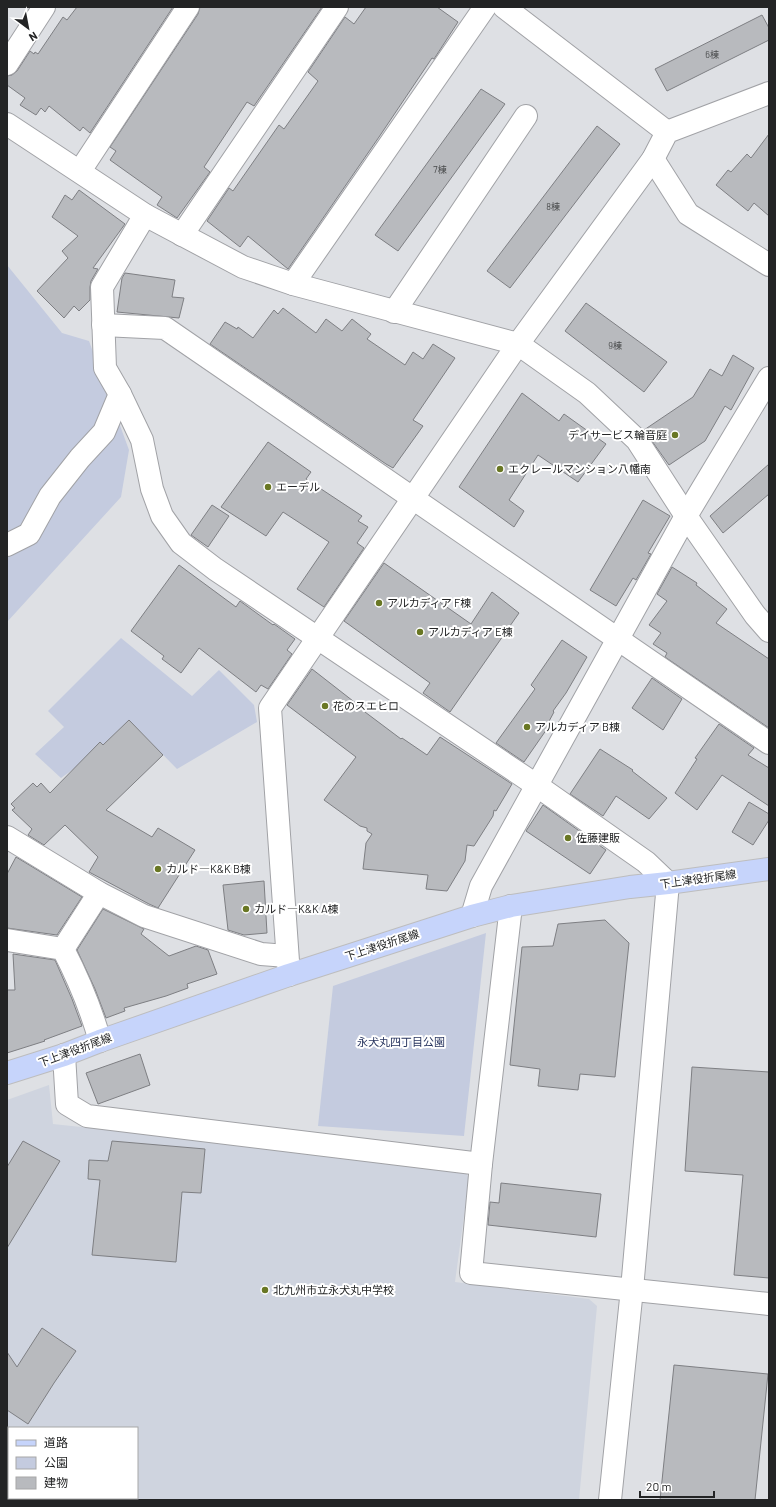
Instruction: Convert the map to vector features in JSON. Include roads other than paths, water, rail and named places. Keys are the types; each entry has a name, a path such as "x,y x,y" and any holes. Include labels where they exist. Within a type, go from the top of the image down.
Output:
{"main road":[{"name":"下上津役折尾線","path":"7,1073 64,1055 288,965 511,906 630,887 769,869"}],"street":[{"path":"7,64 44,7"},
{"path":"80,171 188,7"},
{"path":"182,235 337,7"},
{"path":"293,284 485,7"},
{"path":"504,7 667,132"},
{"path":"7,837 99,893 144,916 261,954 288,965 270,708 518,344 653,159 667,132 769,93"},
{"path":"394,312 526,116"},
{"path":"7,124 145,215 243,267 293,284 518,344 586,393 637,440 686,516 755,615 769,631"},
{"path":"653,159 688,214 769,265"},
{"path":"145,215 102,287 105,368 120,394 142,440 152,489 162,516 181,544 215,569 536,785 646,862 668,883 632,1289 610,1500"},
{"path":"103,325 165,328 769,743"},
{"path":"472,916 481,886 536,785 686,516 769,378"},
{"path":"7,545 29,534 50,496 80,458 104,432 120,394"},
{"path":"64,949 99,893"},
{"path":"511,906 481,1164 472,1273 769,1304"},
{"path":"7,940 64,949"},
{"path":"64,949 77,976 96,1026 100,1041"},
{"path":"64,1055 67,1104 87,1116 481,1164"}],"place":[{"name":"デイサービス輪音庭","path":"675,435"},
{"name":"エクレールマンション八幡南","path":"500,469"},
{"name":"エーデル","path":"268,487"},
{"name":"アルカディア F棟","path":"379,603"},
{"name":"アルカディア E棟","path":"420,632"},
{"name":"花のスエヒロ","path":"325,706"},
{"name":"アルカディア B棟","path":"527,727"},
{"name":"佐藤建販","path":"568,838"},
{"name":"カルド―K&K B棟","path":"158,869"},
{"name":"カルド―K&K A棟","path":"246,909"},
{"name":"北九州市立永犬丸中学校","path":"265,1290"}],"park label":[{"name":"永犬丸四丁目公園","path":"401,1042"}]}
